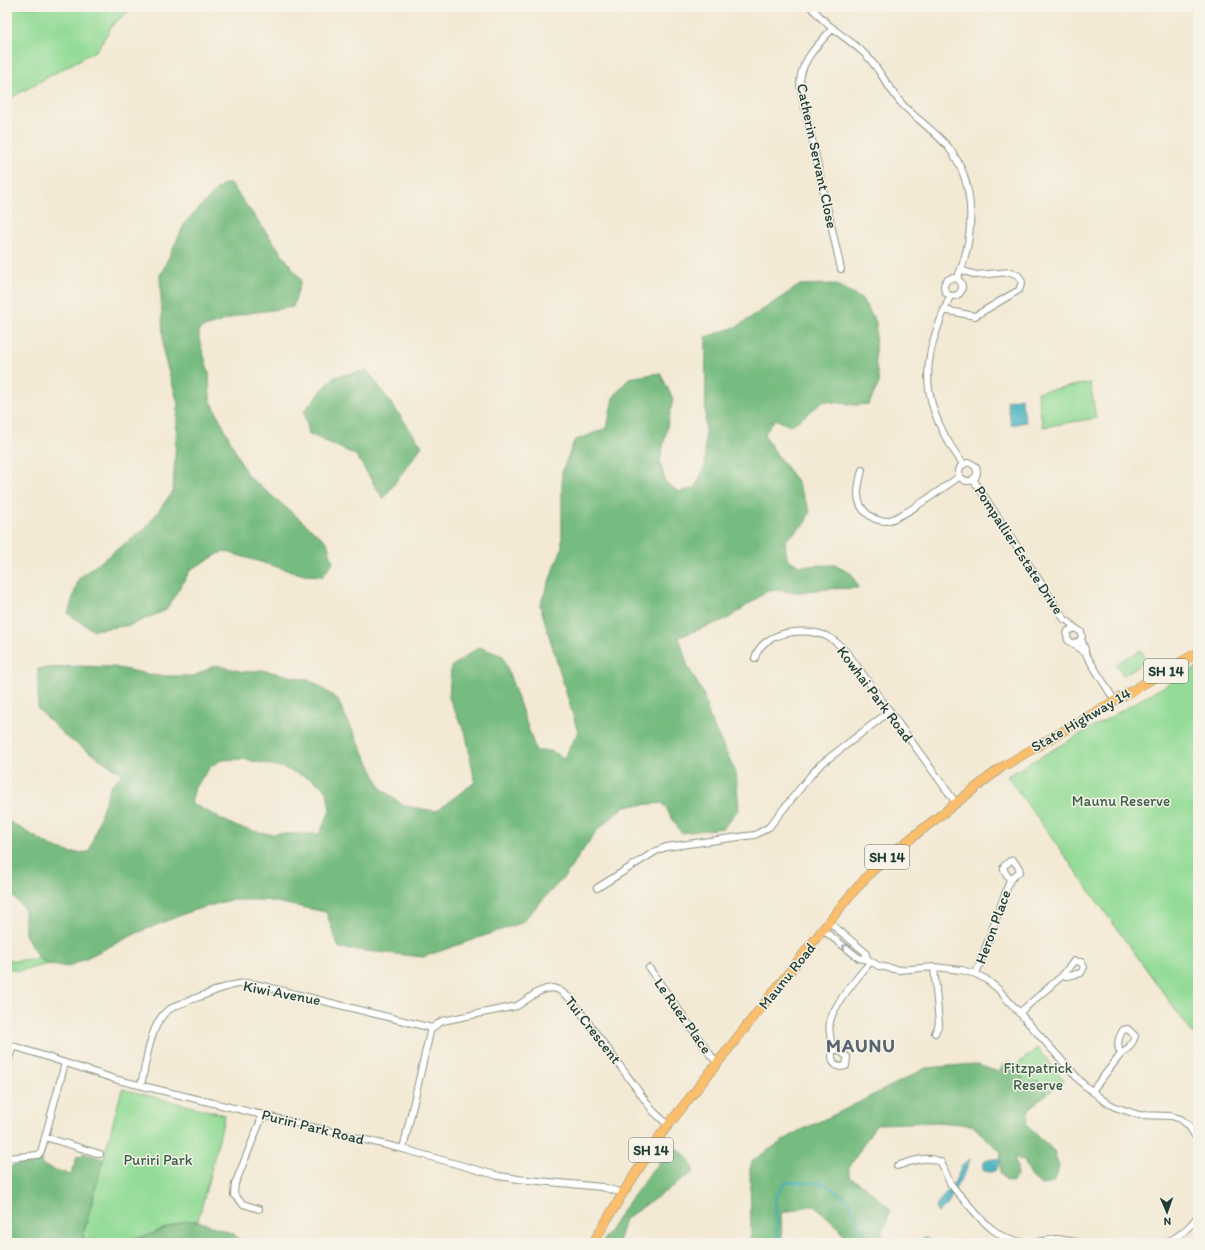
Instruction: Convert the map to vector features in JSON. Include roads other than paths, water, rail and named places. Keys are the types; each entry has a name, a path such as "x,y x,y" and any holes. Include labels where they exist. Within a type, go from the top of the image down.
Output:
{"main road":[{"name":"State Highway 14","path":"1026,752 1198,652"},
{"name":"Maunu Road","path":"593,1243 623,1193 668,1125 847,900 872,872 891,854 1002,767 1026,752"}],"street":[{"path":"811,7 832,28 868,57 892,93 905,107 942,140 960,166 970,201 970,223 969,240 958,279"},
{"name":"Catherin Servant Close","path":"832,28 808,57 799,78 841,269"},
{"path":"944,310 975,316 1019,290 1022,282 1019,276 1011,272 976,275 961,270"},
{"path":"952,278 958,279 962,285 962,291 956,296 950,296 945,290 945,282 952,278"},
{"name":"Pompallier Estate Drive","path":"950,296 935,335 930,354 928,368 929,387 931,405 938,424 963,464"},
{"name":"Pompallier Estate Drive","path":"969,463 975,465 977,474 973,479 967,481 959,477 958,471 963,464 969,463"},
{"path":"862,470 857,494 861,507 871,517 886,521 900,516 959,477"},
{"name":"Pompallier Estate Drive","path":"973,479 1065,620 1075,628"},
{"name":"Pompallier Estate Drive","path":"1065,620 1064,625 1067,633"},
{"path":"1085,653 1081,639 1081,632 1075,628 1070,630 1067,633 1068,640 1074,643 1085,653 1115,701"},
{"name":"Kowhai Park Road","path":"755,658 757,651 761,646 788,632 808,631 828,637 843,648 956,803"},
{"path":"1074,643 1081,639"},
{"path":"597,888 656,851 666,847 755,835 763,831 774,821 820,766 890,711"},
{"name":"Heron Place","path":"976,974 1010,880"},
{"path":"829,922 865,952 870,960"},
{"path":"823,930 859,958 870,960 879,966 899,970 934,967 947,968 976,974 987,980 998,989 1083,1084 1092,1091 1115,1107 1127,1112 1139,1115 1170,1116 1181,1119 1189,1126 1198,1141"},
{"path":"832,1047 829,1030 832,1014 870,960"},
{"path":"934,967 939,1024 934,1034"},
{"name":"Le Ruez Place","path":"649,968 712,1057 718,1063"},
{"path":"1020,1013 1062,976"},
{"name":"Kiwi Avenue","path":"141,1085 152,1034 155,1025 160,1018 173,1007 239,983 255,984 432,1028"},
{"name":"Tui Crescent","path":"432,1028 442,1021 517,1006 538,992 546,989 553,988 559,990 571,999 653,1111 668,1125"},
{"path":"403,1149 432,1028"},
{"path":"7,1065 10,1045"},
{"name":"Puriri Park Road","path":"10,1045 118,1080 403,1149 499,1176 602,1187 623,1193"},
{"path":"1092,1091 1121,1054"},
{"path":"7,1158 38,1155 41,1152 65,1063"},
{"path":"259,1209 243,1204 234,1195 235,1184 261,1114"},
{"path":"45,1137 100,1154"},
{"path":"897,1166 922,1158 933,1158 941,1162 950,1183 956,1191 992,1229 1010,1240 1030,1243 1057,1239 1083,1243"},
{"path":"1165,1243 1182,1234 1190,1227 1198,1216"}],"water":[{"path":"1021,398 1026,422 1011,425 1007,401"},
{"path":"970,1159 966,1171 947,1206 938,1213 935,1208 936,1205 954,1183 963,1164"},
{"path":"993,1159 1001,1160 996,1170 991,1172 984,1171 984,1161"}],"waterway":[{"path":"778,1243 775,1197 786,1182 824,1183 850,1201 857,1220 864,1233 877,1243"},
{"path":"916,1243 926,1238 930,1243"}],"district":[{"name":"MAUNU","path":"861,1045"}],"park label":[{"name":"Maunu Reserve","path":"1121,801"},
{"name":"Fitzpatrick Reserve","path":"1038,1076"},
{"name":"Puriri Park","path":"158,1160"}]}
